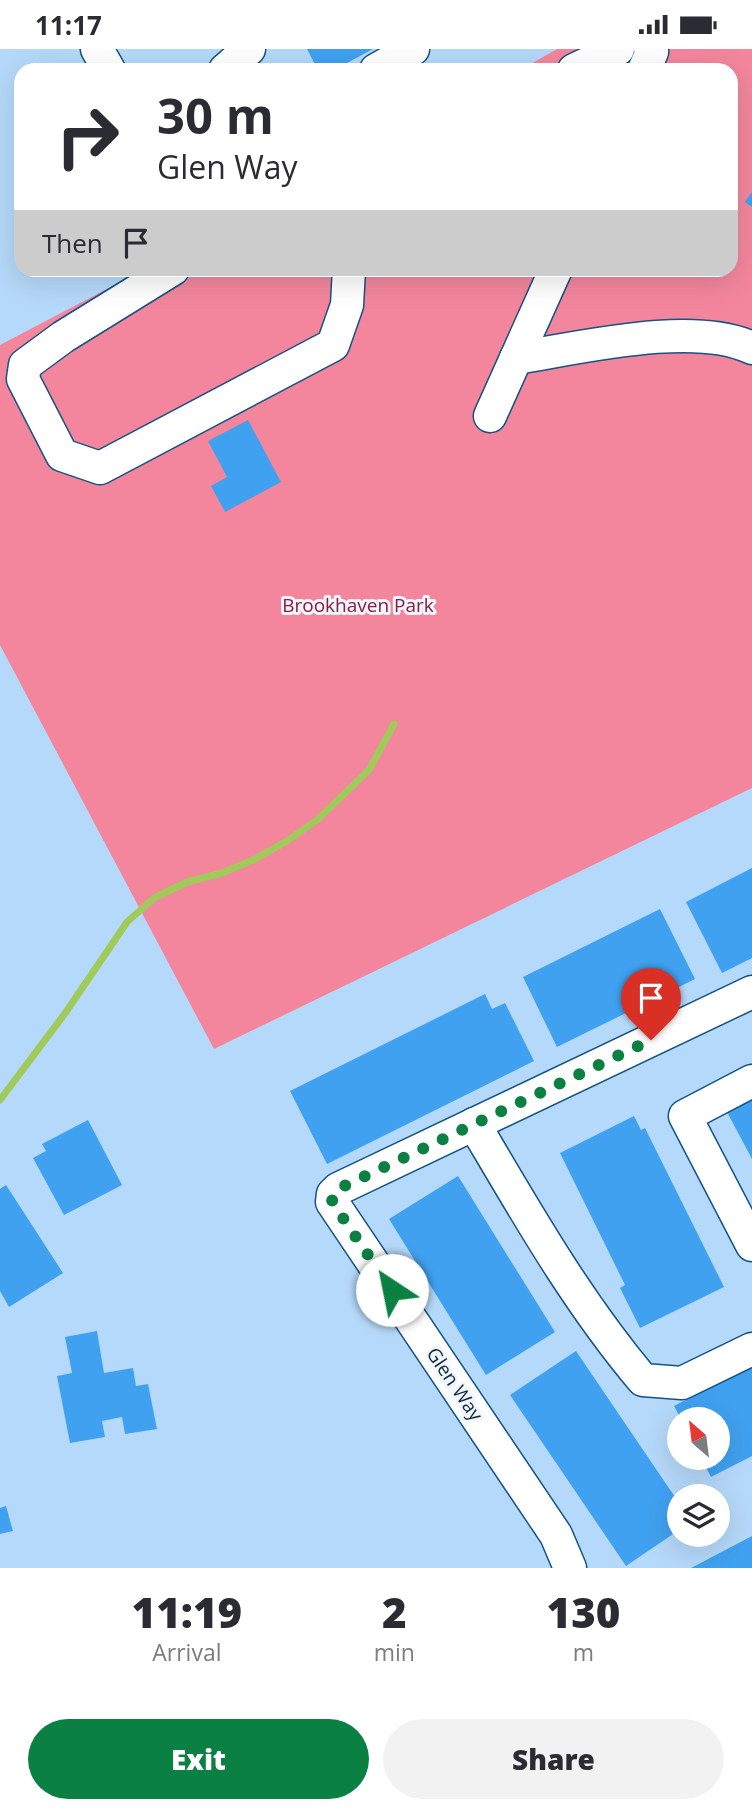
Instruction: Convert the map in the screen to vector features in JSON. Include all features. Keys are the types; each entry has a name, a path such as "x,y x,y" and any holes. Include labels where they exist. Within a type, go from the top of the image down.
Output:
{"street":[{"path":"233,63 249,49"},
{"path":"388,63 413,49"},
{"path":"588,63 618,49"},
{"path":"160,277 25,365 23,379 62,455 100,468 333,345 346,305 348,277"},
{"path":"490,416 552,277"},
{"path":"516,358 666,335 738,341 752,348"},
{"name":"Glen Way","path":"570,1568 556,1535 332,1202 333,1194 338,1189 752,992"},
{"path":"752,1080 685,1116 752,1245"},
{"path":"474,1124 525,1211 599,1325 643,1380 682,1383 752,1349"}],"green space":[{"name":"Brookhaven Park","path":"557,49 752,49 752,788 214,1049 0,645 0,345 130,277 738,277 738,63 532,63"}],"building":[{"path":"307,49 373,49 347,63 314,63"},
{"path":"752,192 752,207 745,202"},
{"path":"248,420 281,482 225,512 211,486 227,477 208,441"},
{"path":"752,868 752,958 722,973 686,902"},
{"path":"660,909 695,979 557,1047 523,977"},
{"path":"485,994 492,1009 505,1003 534,1061 327,1164 290,1091"},
{"path":"752,1099 752,1159 727,1112"},
{"path":"634,1116 641,1130 645,1128 724,1287 640,1328 620,1288 625,1285 560,1153"},
{"path":"88,1120 122,1185 64,1215 33,1158 46,1151 42,1144"},
{"path":"458,1176 555,1332 486,1375 389,1219"},
{"path":"6,1185 63,1273 9,1307 0,1291 0,1189"},
{"path":"97,1331 104,1373 133,1368 136,1386 148,1384 157,1429 125,1434 122,1417 102,1421 105,1437 70,1443 57,1376 72,1373 65,1337"},
{"path":"576,1351 667,1485 667,1538 626,1566 510,1395"},
{"path":"752,1365 752,1456 730,1467 730,1407 674,1406"},
{"path":"707,1470 725,1470 711,1477"},
{"path":"6,1506 13,1531 0,1534 0,1508"},
{"path":"752,1536 752,1568 691,1568"}],"waterway":[{"path":"0,1100 66,1012 127,922 154,898 187,882 222,873 255,859 317,820 369,770 394,724"}],"route":[{"path":"392,1290 332,1202 333,1194 338,1189 651,1040"}]}
